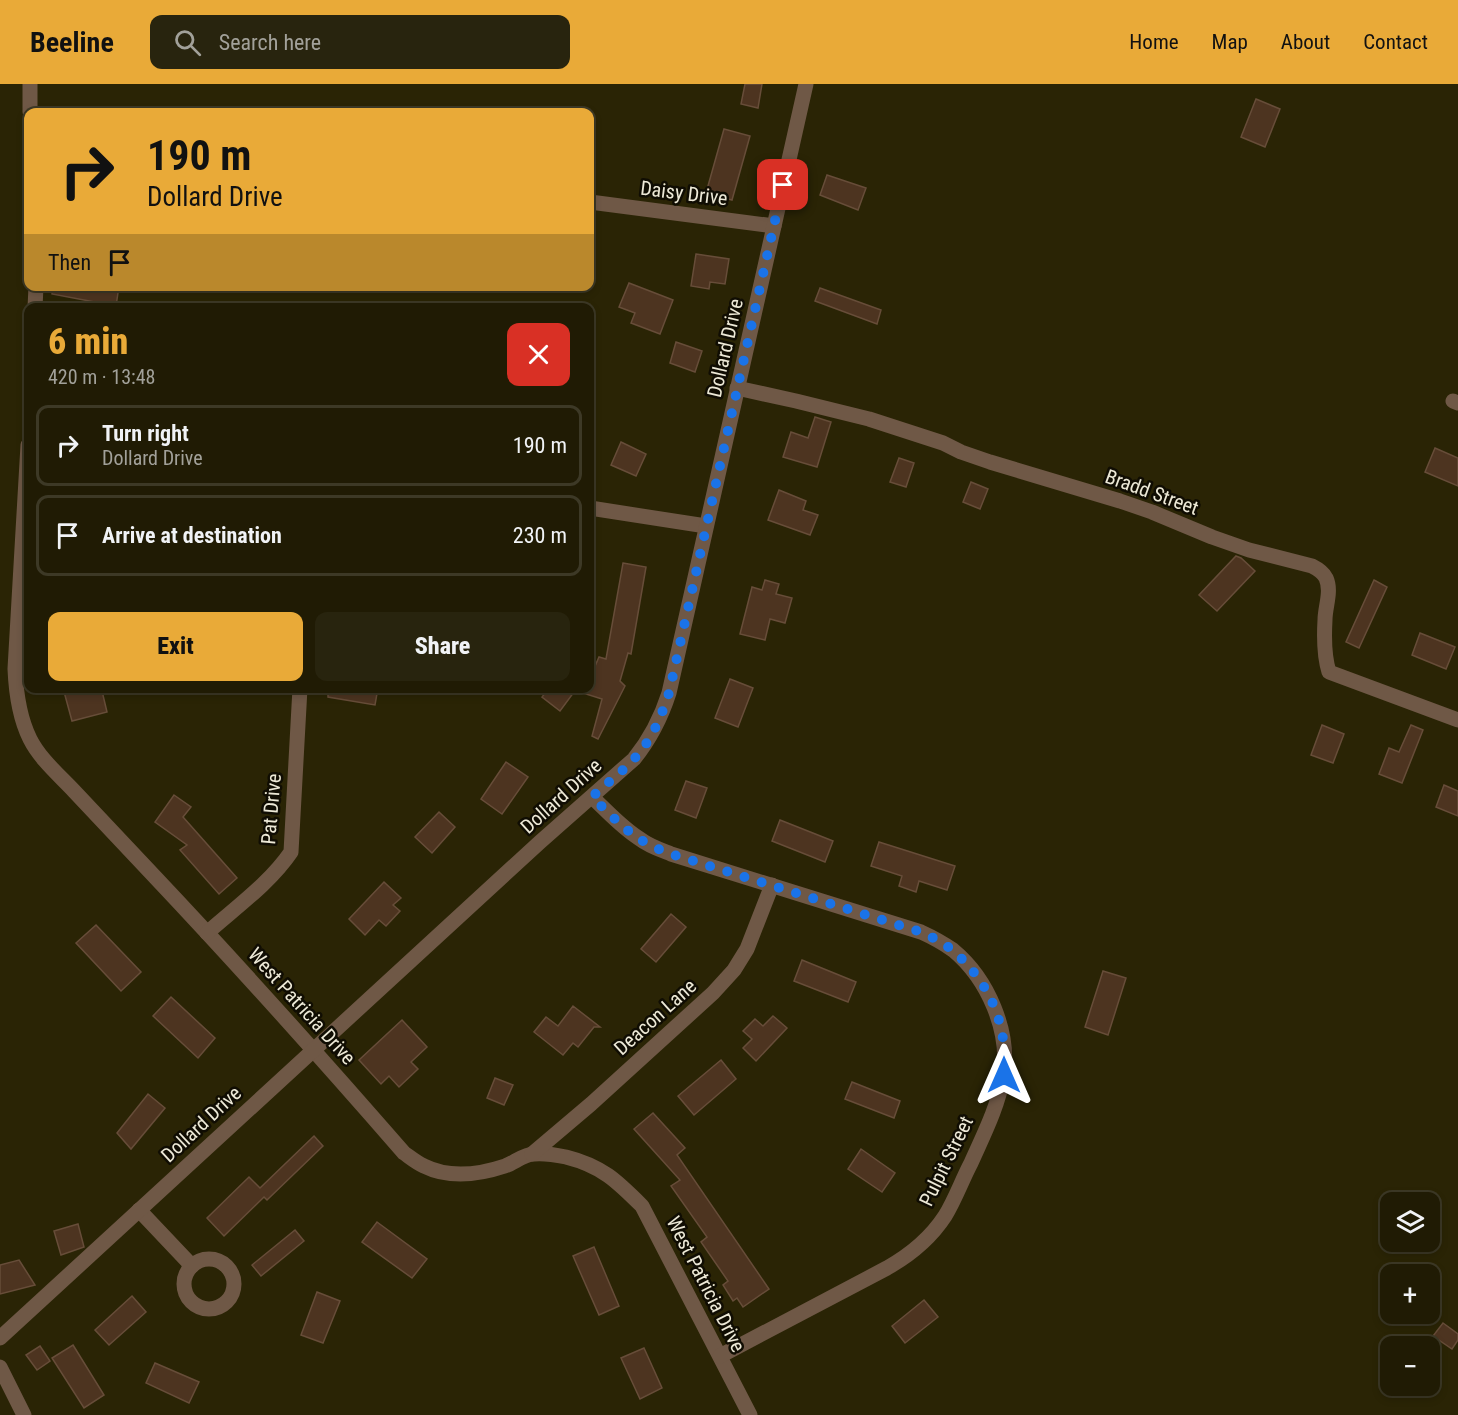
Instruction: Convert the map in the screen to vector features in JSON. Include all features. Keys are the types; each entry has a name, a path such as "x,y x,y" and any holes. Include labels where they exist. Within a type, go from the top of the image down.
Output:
{"street":[{"path":"30,84 30,108"},
{"name":"Dollard Drive","path":"0,1338 540,842 634,759 653,732 669,693 806,84"},
{"name":"Daisy Drive","path":"594,203 774,226"},
{"name":"Bradd Street","path":"737,388 869,419 943,443 990,462 1152,512 1249,550 1312,566 1326,577 1328,585 1325,619 1326,661 1329,672 1458,720"},
{"path":"594,509 706,526"},
{"name":"West Patricia Drive","path":"24,515 15,669 16,689 22,720 31,740 56,772 314,1049 404,1153 422,1166 441,1173 462,1175 506,1166 532,1154 557,1155 584,1161 604,1171 618,1182 642,1206 750,1415"},
{"name":"Pat Drive","path":"207,933 270,877 291,852 300,693"},
{"name":"Pulpit Street","path":"592,797 640,840 656,848 937,939 953,950 969,966 984,986 996,1008 1004,1051 1004,1075 997,1101 980,1144 946,1215 928,1238 887,1268 720,1356"},
{"name":"Deacon Lane","path":"532,1154 687,1017 734,970 747,949 772,885"},
{"path":"139,1210 192,1266"},
{"path":"0,1367 24,1415"}],"building":[{"path":"745,84 762,84 758,108 741,104"},
{"path":"1256,99 1280,109 1265,147 1241,137"},
{"path":"724,129 750,136 732,200 706,193"},
{"path":"827,175 866,188 858,210 820,195"},
{"path":"696,254 729,259 725,284 710,282 709,289 691,286"},
{"path":"629,283 673,300 660,334 631,323 635,313 619,307"},
{"path":"820,288 881,310 877,324 815,301"},
{"path":"52,291 118,291 116,303 100,303 52,294"},
{"path":"676,342 702,351 695,372 670,363"},
{"path":"815,417 831,422 817,467 783,457 791,432 808,438"},
{"path":"621,442 646,454 636,476 611,465"},
{"path":"1435,448 1458,458 1458,486 1425,472"},
{"path":"899,458 914,463 906,487 890,482"},
{"path":"971,482 988,489 980,509 963,502"},
{"path":"779,490 806,501 803,510 818,515 810,535 768,520"},
{"path":"1236,556 1255,571 1217,611 1199,595"},
{"path":"623,563 646,567 631,654 628,653 620,681 625,686 598,739 592,736 602,699 583,693 594,693 594,669 599,657 606,659"},
{"path":"765,580 779,584 776,594 792,598 785,623 770,619 765,640 740,634 752,587 762,590"},
{"path":"1374,580 1387,587 1359,648 1346,642"},
{"path":"1420,633 1455,647 1446,669 1412,655"},
{"path":"730,679 753,688 738,727 715,718"},
{"path":"64,693 102,693 107,712 72,721"},
{"path":"328,693 377,693 375,705 328,697"},
{"path":"545,693 573,693 560,711 542,697"},
{"path":"1322,725 1344,734 1333,763 1311,755"},
{"path":"1411,725 1423,730 1402,783 1379,774 1389,748 1399,752"},
{"path":"506,762 528,777 502,814 481,799"},
{"path":"686,781 707,788 696,818 675,810"},
{"path":"1444,785 1458,791 1458,816 1436,807"},
{"path":"174,795 191,807 183,817 237,878 219,894 180,850 187,845 155,822"},
{"path":"439,812 455,827 432,853 415,837"},
{"path":"780,820 833,841 825,862 772,841"},
{"path":"879,842 955,866 947,890 919,881 916,892 899,886 902,876 871,866"},
{"path":"384,882 401,898 393,905 400,911 386,926 379,920 365,935 349,919"},
{"path":"671,914 686,927 656,962 641,949"},
{"path":"96,925 141,972 121,991 76,943"},
{"path":"802,960 856,982 848,1002 794,981"},
{"path":"1103,971 1126,978 1108,1035 1085,1027"},
{"path":"171,997 215,1038 198,1058 153,1016"},
{"path":"573,1006 600,1027 594,1027 578,1047 573,1043 563,1055 534,1032 546,1017 558,1026"},
{"path":"773,1016 787,1028 756,1061 743,1048 752,1039 743,1031 755,1019 763,1026"},
{"path":"402,1020 427,1047 411,1062 418,1069 399,1087 389,1076 381,1084 359,1060"},
{"path":"721,1060 736,1079 694,1115 678,1096"},
{"path":"495,1078 513,1085 504,1105 487,1098"},
{"path":"852,1082 900,1101 894,1118 845,1099"},
{"path":"148,1094 165,1108 131,1149 117,1133"},
{"path":"653,1113 685,1148 677,1155 769,1289 743,1307 737,1298 733,1301 723,1285 728,1281 701,1242 707,1237 671,1186 680,1180 634,1129"},
{"path":"314,1136 323,1146 267,1200 264,1197 224,1236 207,1218 249,1177 260,1188"},
{"path":"861,1149 895,1173 882,1192 848,1169"},
{"path":"377,1222 427,1259 412,1278 362,1242"},
{"path":"78,1224 84,1247 61,1255 54,1231"},
{"path":"295,1230 304,1241 261,1276 252,1265"},
{"path":"594,1247 619,1306 599,1315 573,1256"},
{"path":"19,1260 35,1285 0,1294 0,1265"},
{"path":"317,1292 340,1301 323,1343 301,1335"},
{"path":"132,1296 146,1312 109,1345 95,1330"},
{"path":"924,1300 938,1317 905,1343 892,1326"},
{"path":"1443,1323 1458,1334 1458,1340 1452,1349 1440,1341 1440,1336 1433,1336"},
{"path":"73,1345 104,1395 84,1408 52,1358"},
{"path":"40,1346 50,1361 37,1370 26,1355"},
{"path":"644,1348 662,1388 640,1399 621,1358"},
{"path":"155,1363 199,1382 189,1403 146,1383"}],"route":[{"path":"783,185 669,693 661,717 644,747 592,797 640,840 656,848 937,939 953,950 969,966 984,986 996,1008 1004,1051 1004,1075"}]}
